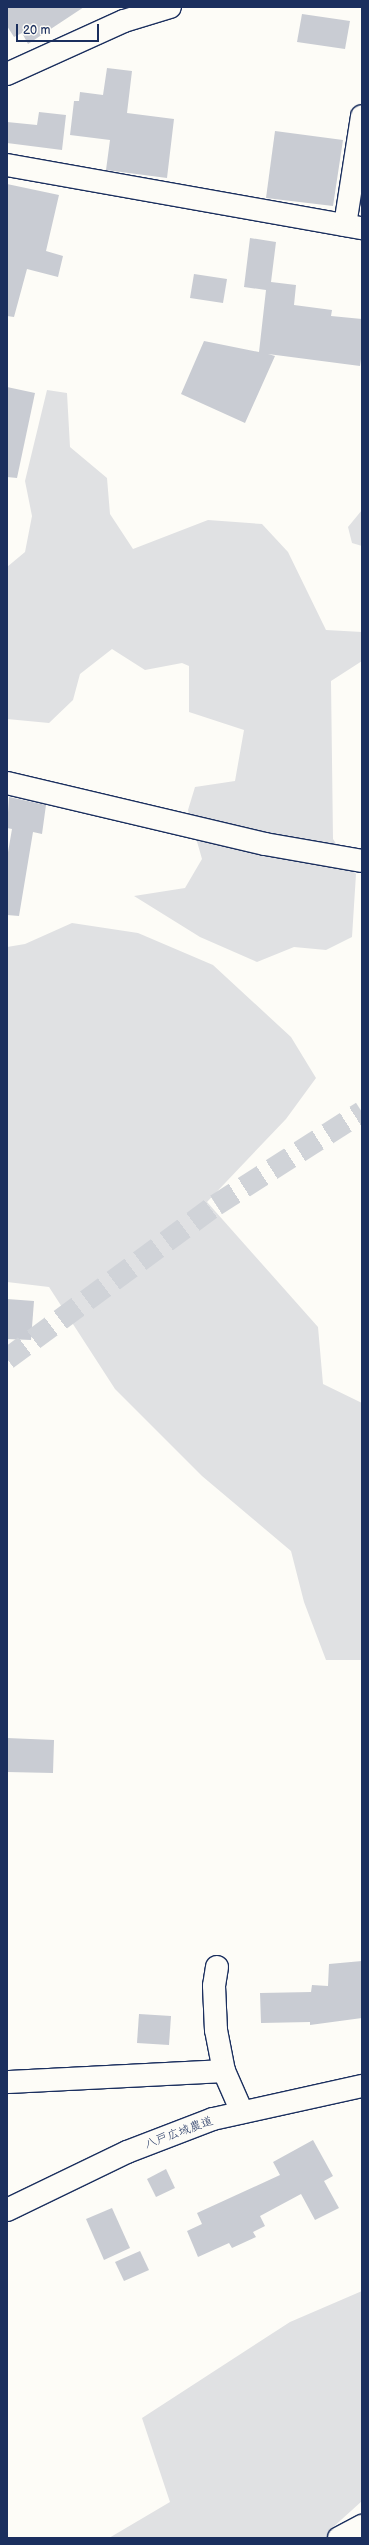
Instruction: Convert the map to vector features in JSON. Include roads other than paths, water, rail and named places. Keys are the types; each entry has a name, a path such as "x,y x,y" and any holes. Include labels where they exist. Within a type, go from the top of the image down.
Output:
{"street":[{"path":"7,74 124,21 170,7"},
{"path":"7,165 354,226 362,116"},
{"path":"7,783 265,844 362,862"},
{"path":"217,1967 214,1986 216,2030 224,2071 242,2112"},
{"path":"7,2082 224,2071"},
{"name":"八戸広域農道","path":"7,2210 126,2152 213,2120 242,2112 362,2086"},
{"path":"339,2538 362,2526"}],"tunnel":[{"path":"7,1359 216,1205 362,1112"}]}
